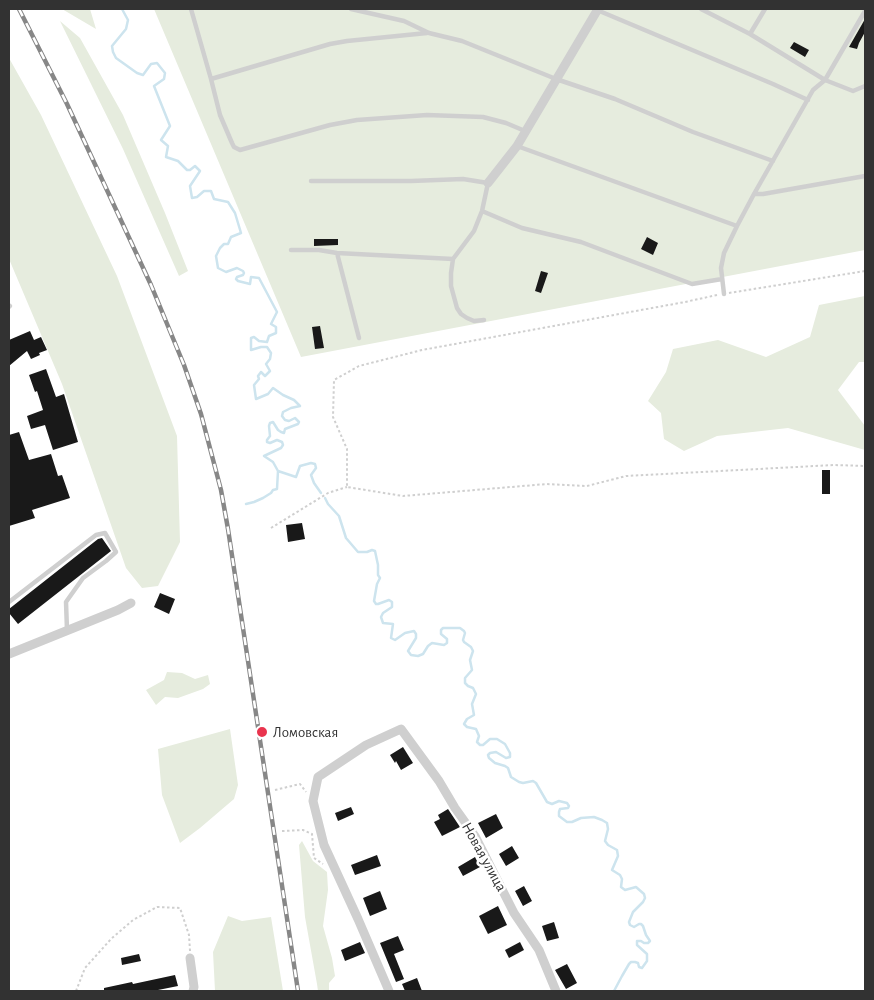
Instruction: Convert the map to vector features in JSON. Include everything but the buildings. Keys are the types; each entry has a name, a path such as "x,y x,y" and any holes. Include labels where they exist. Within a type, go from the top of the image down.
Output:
{"street":[{"path":"488,184 518,146 596,9"},
{"path":"9,654 118,610 131,602"},
{"name":"Новая улица","path":"390,991 324,845 313,801 318,777 366,745 400,729 440,781 455,808 475,836 514,912 539,950 556,991"},
{"path":"190,958 193,991"}],"lane":[{"path":"191,9 220,115 232,144 240,150 330,125 358,120 427,115 483,118 506,123 526,132"},
{"path":"351,9 404,21 429,33 462,41 556,79 615,99 693,132 773,160"},
{"path":"596,9 808,100"},
{"path":"701,9 750,34 825,80 853,90 865,86"},
{"path":"750,34 765,9"},
{"path":"724,294 721,268 724,253 736,226 813,90 825,80 865,11"},
{"path":"211,78 338,42 429,33"},
{"path":"518,146 736,226"},
{"path":"754,194 865,176"},
{"path":"311,181 463,179 488,184 482,211 474,231 453,259 450,286 461,314 474,321 484,320"},
{"path":"482,211 522,228 581,242 692,284 722,280"},
{"path":"291,250 319,250 453,259"},
{"path":"336,252 360,338"},
{"path":"9,602 96,535 105,533 116,552 83,578 66,602 67,630"}],"path":[{"path":"347,487 347,449 333,417 334,380 359,366 422,350 676,304 710,296 865,271"},
{"path":"271,528 328,493 347,487 403,496 547,484 587,486 626,476 834,465 865,466"},
{"path":"275,790 300,784"},
{"path":"282,832 303,830"},
{"path":"76,991 86,968 111,939 133,920 157,907 180,908 189,935 190,958"}],"shaded area":[{"path":"62,9 90,9 96,29"},
{"path":"154,9 865,9 865,250 301,357"},
{"path":"60,21 80,38 123,115 188,271 179,276 123,149"},
{"path":"9,58 41,115 117,276 177,436 180,542 158,586 142,588 126,568 62,384 9,259"},
{"path":"865,296 865,362 859,362 838,390 865,426 865,450 788,428 717,436 684,451 664,439 661,413 648,401 666,372 673,349 718,340 766,357 810,337 819,305"},
{"path":"167,672 182,673 195,679 208,675 210,684 203,689 178,698 165,697 156,705 146,690 164,680"},
{"path":"230,729 238,785 234,799 180,843 162,795 158,749"},
{"path":"302,841 313,861 327,872 328,890 323,926 335,976 329,983 329,991 318,991 305,917 299,845"},
{"path":"228,916 242,921 271,917 283,991 215,991 213,952"}],"waterway":[{"path":"122,9 128,20 126,29 112,46 116,58 137,73 143,75 151,64 157,63 165,73 164,79 154,86 170,126 161,140 168,146 166,157 178,161 187,170 195,166 200,171 190,186 192,198 197,197 204,191 211,191 214,199 228,202 235,213 241,233 231,237 228,244 224,244 220,248 216,256 218,268 226,272 237,268 244,273 236,279 250,284 251,277 259,278 277,312 271,324 276,327 276,333 269,336 267,342 259,341 254,337 251,338 251,350 267,347 271,353 270,359 266,364 270,371 265,376 261,372 258,376 259,379 254,385 256,399 268,394 273,388 294,400 300,406 283,412 282,416 285,420 289,421 295,418 299,422 285,429 284,433 278,430 273,422 270,423 270,436 267,442 270,443 277,440 282,442 283,445 281,448 264,456 273,462 278,471 296,477 300,466 311,463 315,464 316,468 311,475 321,493"},
{"path":"246,504 263,498 277,489 278,471"},
{"path":"325,498 339,516 346,538 358,552 375,551 380,578 374,601 376,604 389,600 392,602 392,607 383,613 381,617 383,623 393,624 391,638 395,640 405,633 414,631 416,638 408,651 411,655 418,656 423,654 432,643 444,645 447,643 447,639 441,634 443,628 460,628 464,631 463,640 473,651 470,660 472,670 465,678 465,683 473,688 476,694 472,704 474,715 467,719 464,724 467,727 476,729 479,736 477,742 480,745 483,745 490,739 497,739 505,744 510,753 510,757 506,758 496,752 490,753 488,755 489,758 495,763 508,768 511,777 519,782 533,781 536,783 547,802 552,804 559,801 567,803 568,808 560,809 559,812 559,816 567,822 594,817 607,823 608,829 605,841 617,850 618,856 612,870 620,875 622,879 621,887 625,890 636,887 644,894 645,898 633,912 629,922 630,925 634,927 641,924 650,941 648,943 637,941 637,945 647,954 647,961 642,968 639,967 638,963 631,962 614,991"}],"railway":[{"path":"19,9 67,104 151,285 184,365 201,414 221,490 228,529 298,991"}],"place":[{"name":"Ломовская","path":"262,732"}]}
